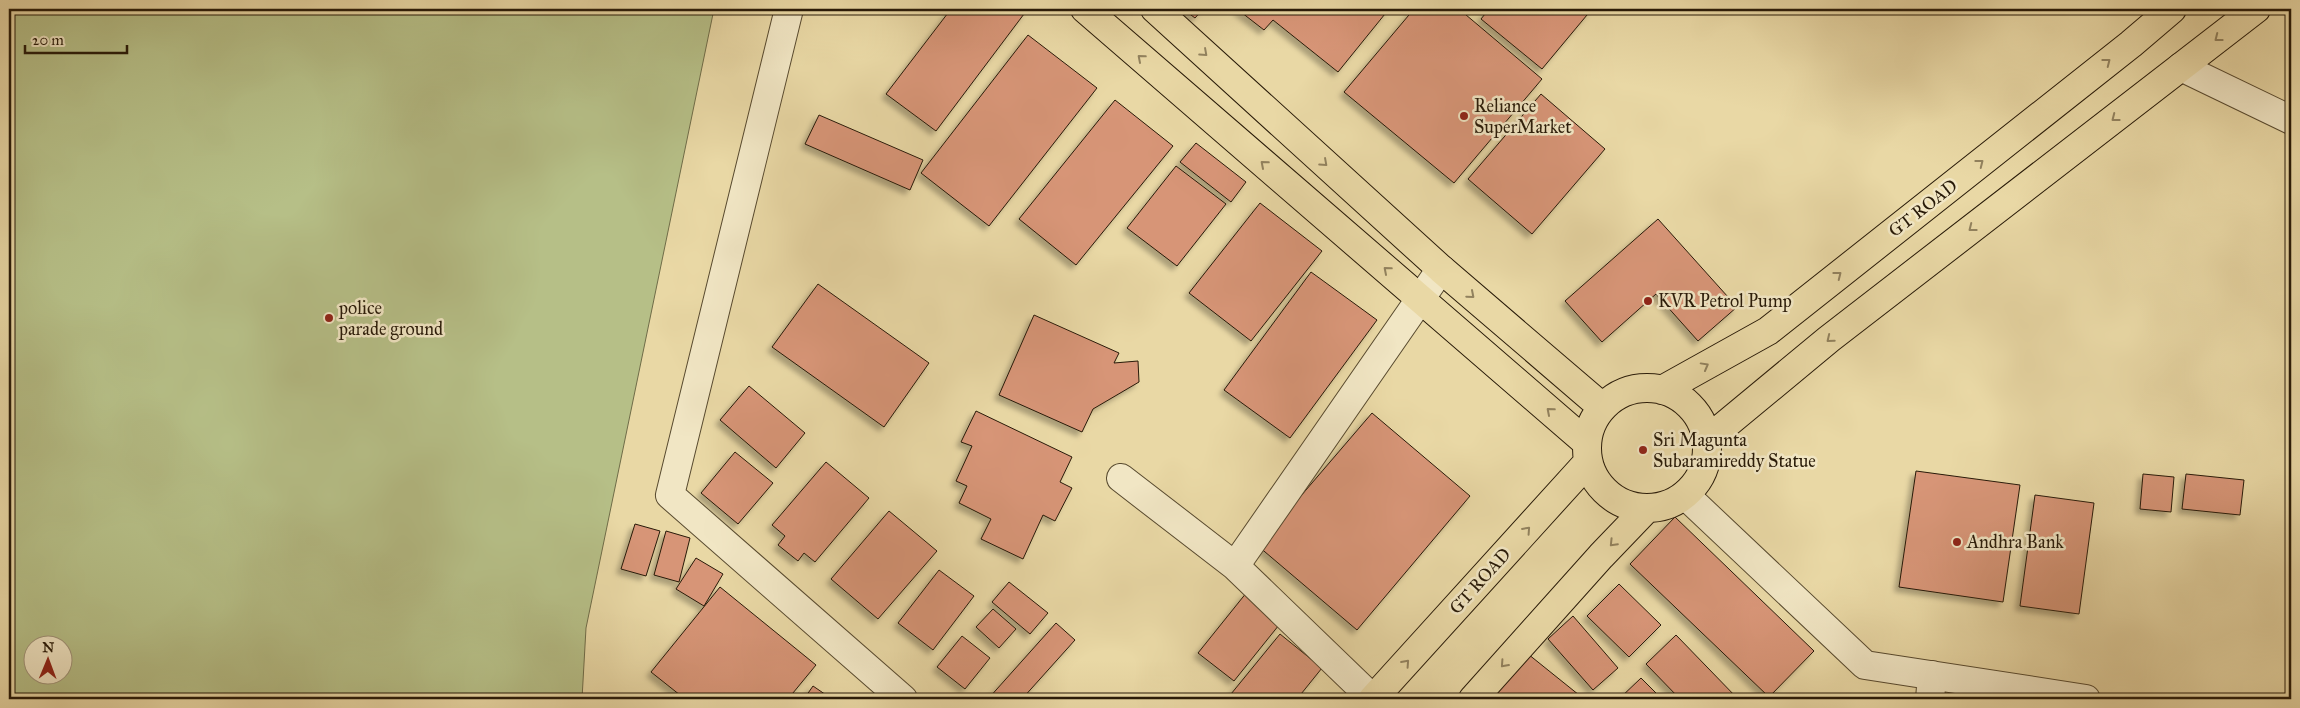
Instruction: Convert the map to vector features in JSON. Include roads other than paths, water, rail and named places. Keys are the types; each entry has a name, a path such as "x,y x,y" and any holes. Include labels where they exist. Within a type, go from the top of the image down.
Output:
{"main road":[{"path":"1085,9 1420,299 1587,452"},
{"path":"1155,9 1441,269 1602,408"},
{"name":"GT ROAD","path":"1662,390 1768,330 2131,44 2172,9"},
{"path":"1707,440 1837,333 2256,9"},
{"path":"1646,388 1662,390 1678,397 1692,408 1702,423 1707,440 1706,461 1698,480 1685,495 1667,505 1647,508 1627,505 1609,495 1596,480 1587,452 1591,424 1602,408 1614,397 1629,390 1646,388"},
{"name":"GT ROAD","path":"1373,699 1587,452"},
{"path":"1473,699 1601,556 1647,508"}],"street":[{"path":"789,9 670,495 903,699"},
{"path":"2181,67 2291,120"},
{"path":"1235,566 1441,269"},
{"path":"1121,478 1235,566 1373,699"},
{"path":"1685,495 1865,665 1931,687 2086,699"}],"place":[{"name":"Reliance SuperMarket","path":"1464,116"},
{"name":"KVR Petrol Pump","path":"1648,301"},
{"name":"police parade ground","path":"329,318"},
{"name":"Sri Magunta Subaramireddy Statue","path":"1643,450"},
{"name":"Andhra Bank","path":"1957,542"}]}
